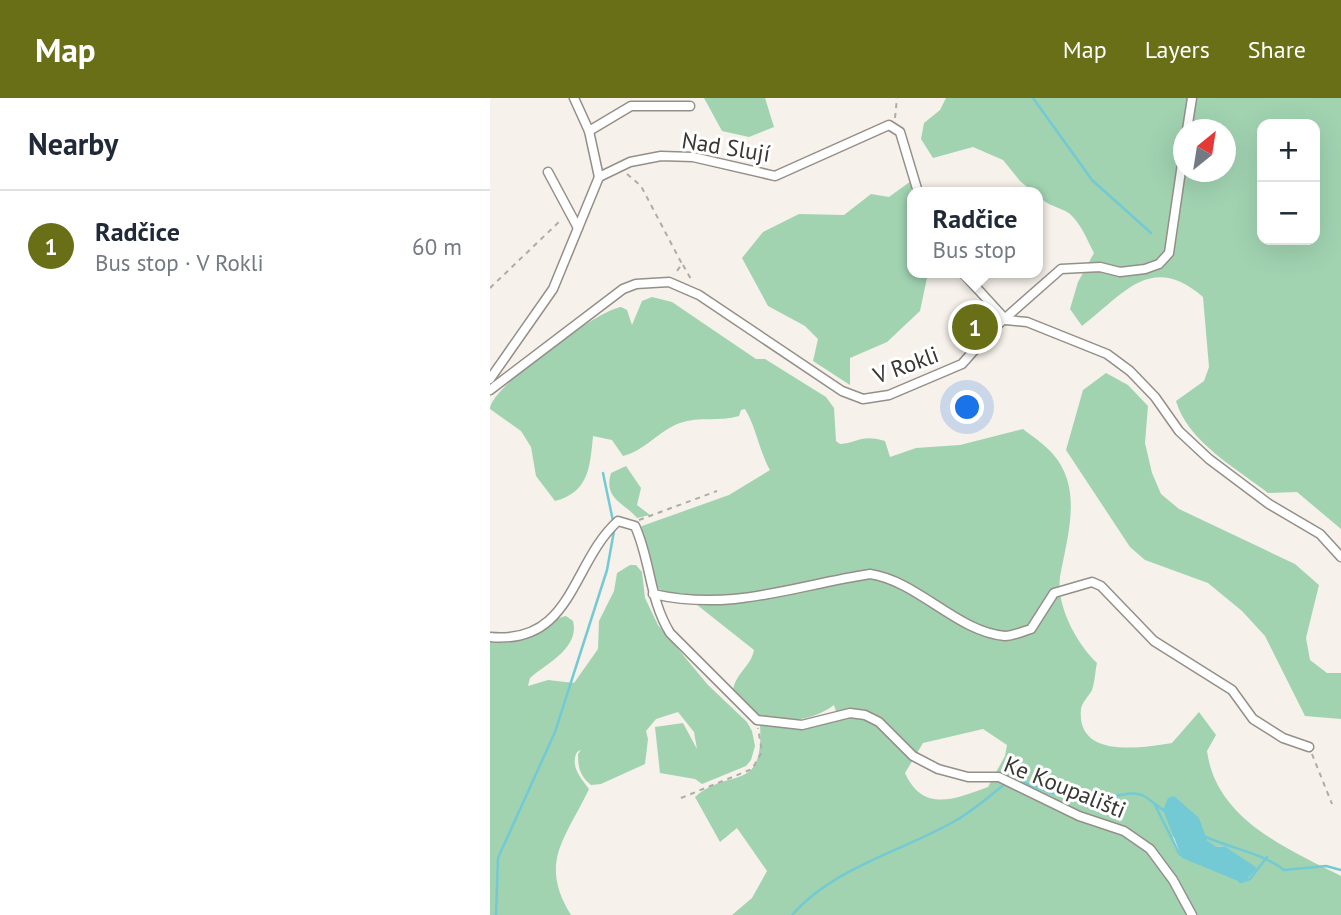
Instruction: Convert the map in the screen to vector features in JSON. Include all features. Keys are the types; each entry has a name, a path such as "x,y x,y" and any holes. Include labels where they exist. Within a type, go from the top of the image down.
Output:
{"street":[{"path":"490,379 553,289 599,177 589,131 574,98"},
{"path":"1188,119 1192,98"},
{"path":"589,131 631,106 690,106"},
{"name":"Nad Slují","path":"599,177 630,162 661,156 693,157 775,176 888,125 895,126"},
{"path":"895,126 900,132 916,187"},
{"path":"548,172 578,228"},
{"name":"V Rokli","path":"490,390 610,297 636,284 669,282 699,295 809,371 863,399 890,394 962,364 993,329 1061,270 1100,267 1120,272 1158,264 1169,253 1179,182"},
{"path":"968,278 1006,320 1027,322 1107,354 1130,371 1179,430 1209,458 1269,504 1320,534 1341,557"},
{"path":"490,637 505,639 526,634 553,619 583,575 607,531 618,522 635,526 643,544 660,616 670,633 757,720"},
{"path":"653,594 673,598 737,601 870,574 888,576 972,625 1005,636 1031,629 1054,593 1092,582 1101,586 1154,641 1232,690 1253,719 1283,738 1309,747"},
{"name":"Ke Koupališti","path":"757,720 802,725 850,713 866,715 879,722 913,755 938,769 968,777 1002,779 1079,816 1107,823 1136,838 1150,849 1173,880 1192,915"}],"lane":[{"path":"970,358 981,325 995,307"}],"path":[{"path":"895,126 897,98"},
{"path":"630,177 641,186 699,295"},
{"path":"490,288 566,215 572,215"},
{"path":"669,282 682,264"},
{"path":"628,524 717,491"},
{"path":"681,798 752,769 762,752 757,720"},
{"path":"1309,747 1332,804"}],"green space":[{"path":"704,98 765,98 774,127 749,137 722,131"},
{"path":"946,98 1341,98 1341,529 1297,492 1268,493 1214,453 1182,416 1176,401 1204,381 1209,367 1203,297 1185,284 1168,278 1153,278 1125,291 1082,326 1070,309 1078,282 1094,253 1074,218 1043,200 1043,187 1027,187 1003,160 973,147 933,158 921,139 924,123 940,110"},
{"path":"911,181 911,187 907,187 907,278 927,278 920,311 887,342 850,358 850,385 813,361 818,339 805,326 768,306 742,258 763,232 799,214 844,215 871,194 889,197"},
{"path":"652,297 672,302 756,359 765,359 826,397 834,408 836,441 840,444 865,439 885,441 890,457 916,448 960,445 1023,429 1045,446 1062,467 1070,497 1069,529 1060,577 1061,600 1075,635 1097,663 1092,690 1081,709 1082,725 1089,736 1099,743 1113,747 1144,747 1172,743 1199,712 1216,735 1207,751 1213,775 1224,795 1239,813 1277,842 1341,876 1341,915 732,915 752,898 767,871 737,828 720,842 695,797 708,788 742,776 750,770 760,747 760,725 799,728 838,718 834,705 816,715 783,721 762,717 747,708 733,692 736,680 750,661 754,650 682,593 666,593 654,586 639,530 642,526 729,495 770,470 749,416 745,409 741,410 739,416 732,418 680,423 623,456 612,440 593,436 586,477 575,491 555,501 536,476 531,447 521,431 490,409 507,384 569,335 609,311 621,307 627,310 632,325 642,301","holes":["983,729 1007,745 1005,756 988,787 941,800 921,794 912,786 905,773 923,743","1173,837 1207,840 1217,847 1225,846 1256,868 1179,854"]},
{"path":"1106,373 1128,385 1148,406 1145,443 1152,473 1161,494 1179,509 1295,564 1319,585 1306,638 1310,660 1327,673 1341,673 1341,719 1305,716 1265,636 1242,611 1208,583 1145,560 1130,547 1066,450 1083,390"},
{"path":"626,466 641,488 637,505 650,515 637,518 617,500 610,489 611,473"},
{"path":"630,565 636,565 642,572 645,598 658,625 708,685 747,722 755,746 751,760 746,766 702,784 695,779 660,773 655,727 683,723 697,749 694,732 678,712 656,719 646,731 648,739 645,764 601,784 591,785 584,778 578,763 581,750 577,752 575,767 589,789 564,836 556,865 561,896 571,915 490,915 490,642 530,638 558,618 566,616 573,621 572,639 560,654 530,678 528,686 548,680 574,683 598,649 599,621 614,591 617,573"}],"water":[{"path":"1174,796 1199,818 1207,840 1217,847 1225,846 1257,868 1243,883 1182,858 1163,810 1168,798"}],"waterway":[{"path":"1033,98 1092,180 1151,233"},
{"path":"603,473 613,521"},
{"path":"496,915 498,858 555,732 607,570 614,531"},
{"path":"1010,780 1013,778 1058,795 1077,799 1101,799 1122,794 1142,795 1165,811"},
{"path":"792,915 827,885 868,862 953,822 1005,784"},
{"path":"1155,805 1180,855"},
{"path":"1206,837 1257,855 1284,870 1326,866 1341,870"},
{"path":"1240,882 1250,879 1267,857"}],"place":[{"name":"Radčice","path":"975,327"}]}
